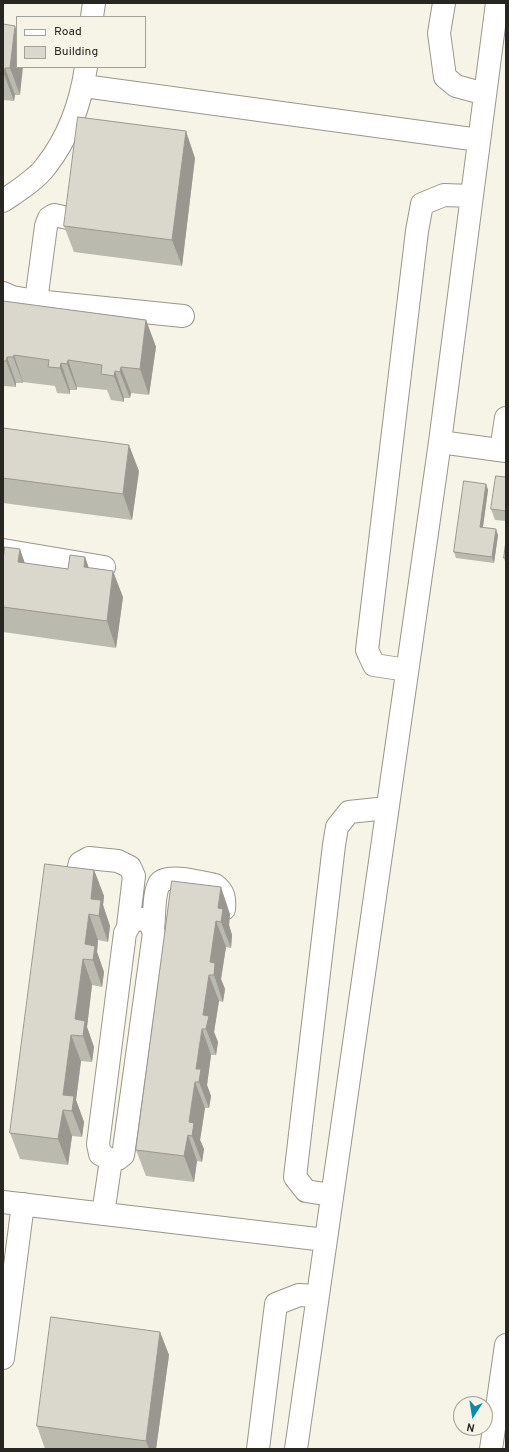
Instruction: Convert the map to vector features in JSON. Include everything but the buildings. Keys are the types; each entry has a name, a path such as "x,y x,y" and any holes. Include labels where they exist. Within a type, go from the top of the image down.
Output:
{"street":[{"path":"92,16 94,3"},
{"path":"444,3 439,33 445,77 456,86 485,94"},
{"path":"296,1449 331,1195 440,442 497,3"},
{"path":"3,201 46,167 68,131 85,76 479,140"},
{"path":"407,670 374,665 367,650 418,231 422,204 444,195 472,196"},
{"path":"36,301 46,226 49,218 54,215 68,218"},
{"path":"3,293 12,298 183,316"},
{"path":"440,442 504,451 506,418"},
{"path":"3,550 104,567"},
{"path":"331,1195 306,1191 295,1177 334,845 338,827 349,812 387,808"},
{"path":"78,872 80,863 89,858 118,861 130,868 134,876 128,926 124,940 97,1149 104,1158 110,1160 123,1155 154,932 153,928 159,884 164,879 171,878 215,885 221,890 225,897 224,909"},
{"path":"128,926 132,921 142,919 150,923 153,928"},
{"path":"103,1214 110,1160"},
{"path":"3,1358 13,1203 325,1240"},
{"path":"258,1449 276,1304 299,1295 317,1296"},
{"path":"491,1449 506,1346"}]}
